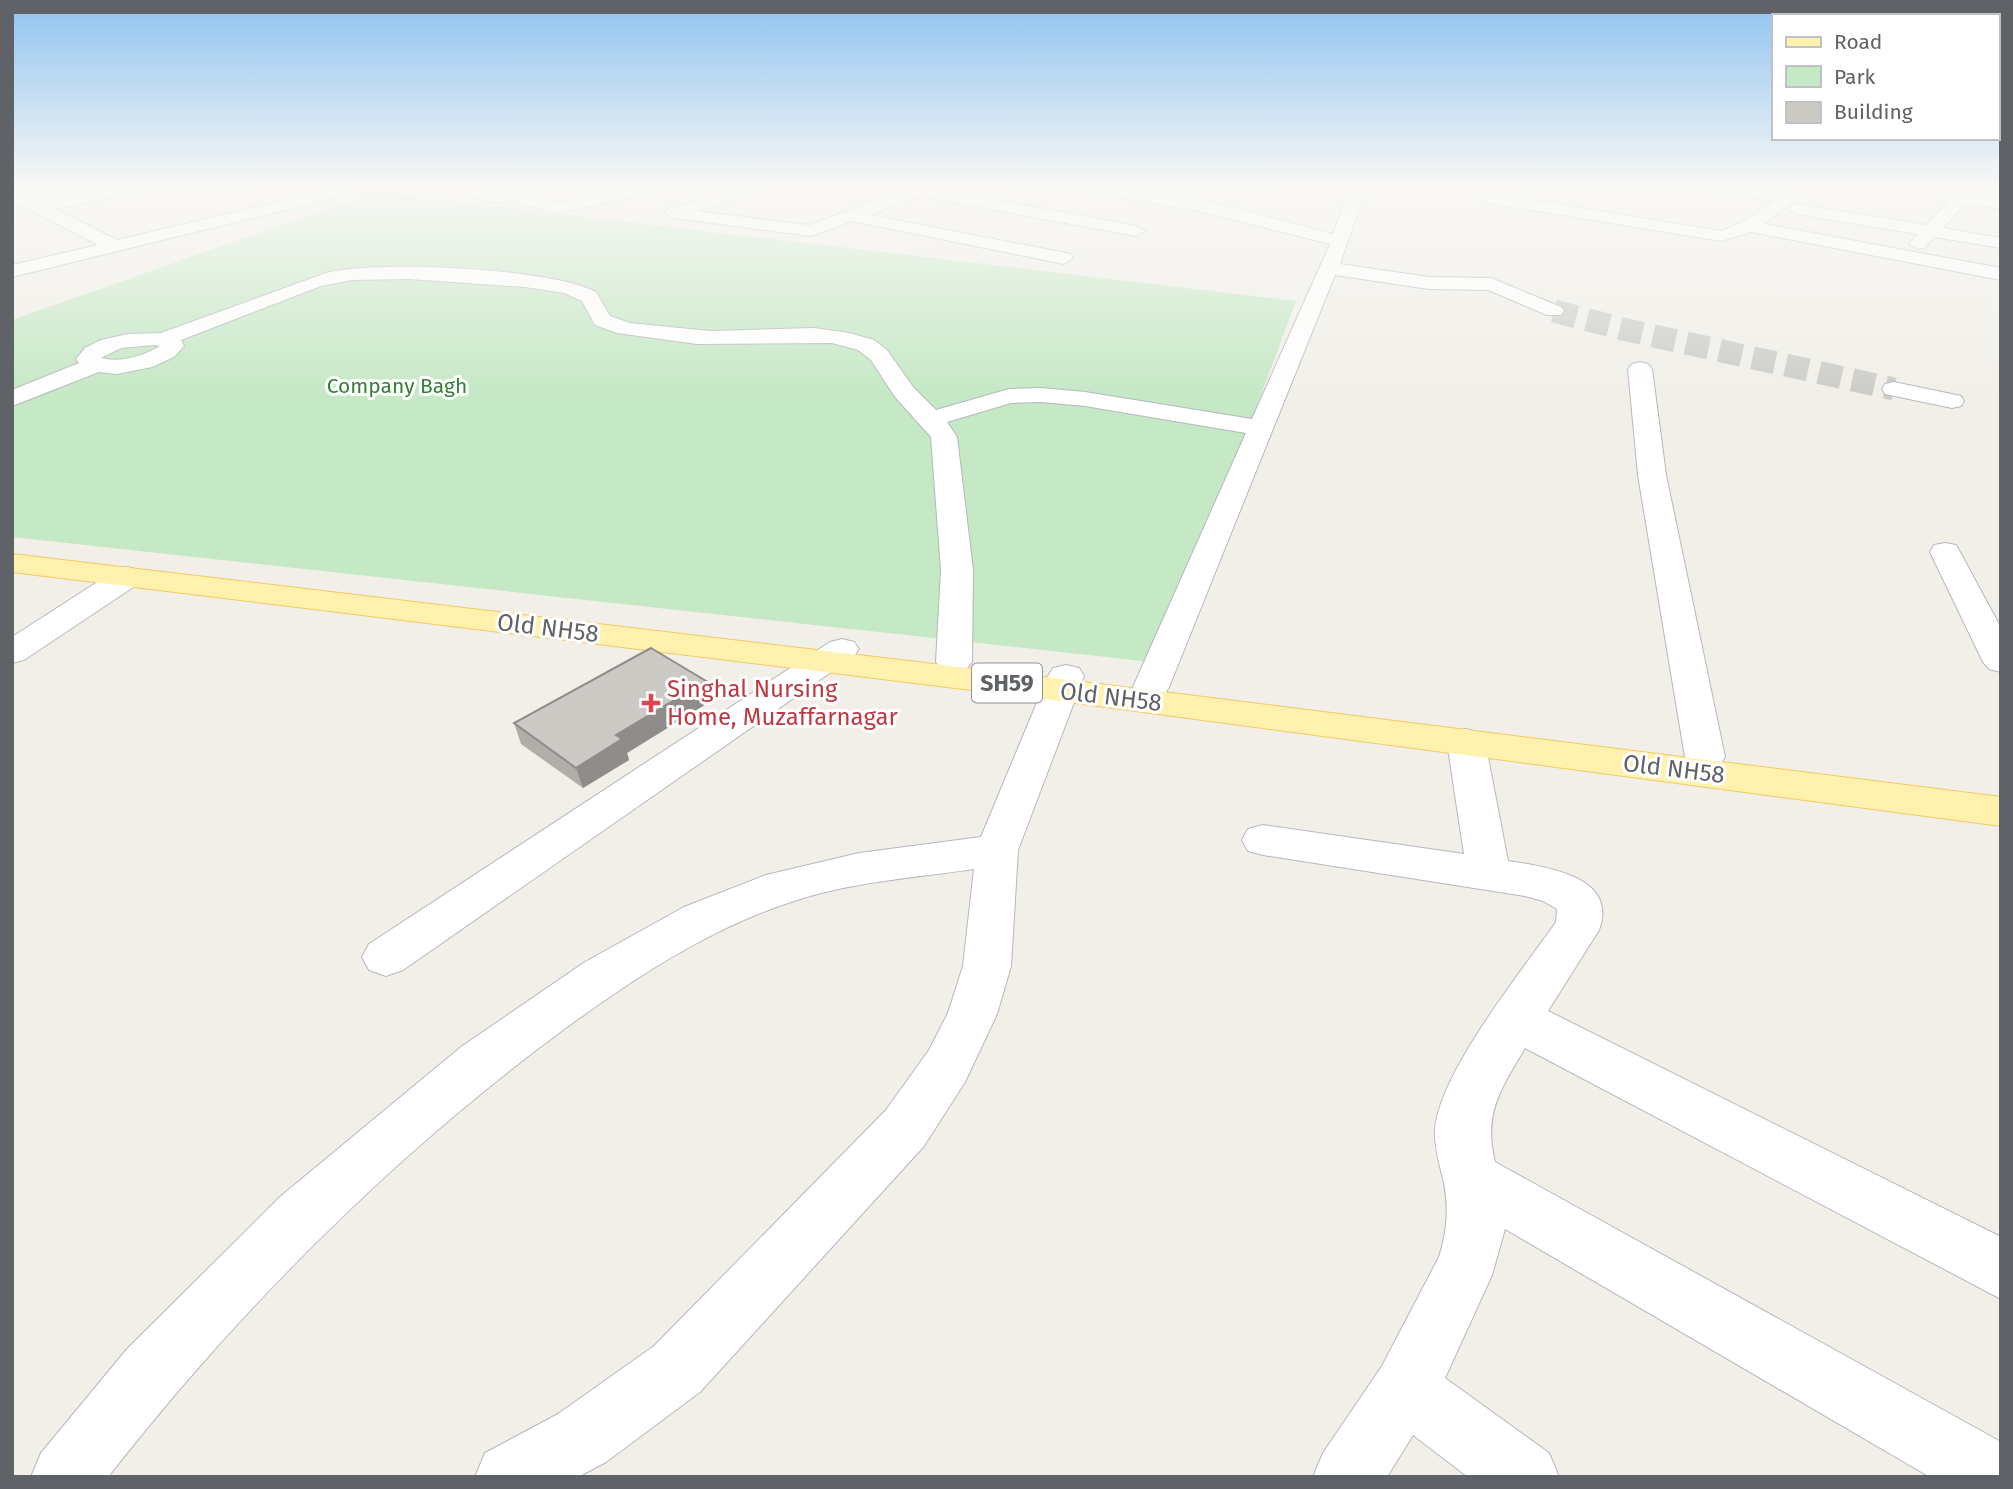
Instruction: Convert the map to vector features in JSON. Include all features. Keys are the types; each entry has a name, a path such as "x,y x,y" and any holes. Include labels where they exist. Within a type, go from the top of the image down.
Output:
{"main road":[{"name":"Old NH58","path":"16,563 834,655 954,662 1063,683 1151,687 1440,734 1705,757 2001,795"},
{"name":"Old NH58","path":"16,563 361,593 1063,683 2001,812"}],"street":[{"path":"12,271 67,257"},
{"path":"1151,687 1333,257"},
{"path":"1910,257 2001,274"},
{"path":"1329,268 1443,284 1491,284 1554,311"},
{"path":"12,399 95,365 87,359 106,346 144,338 165,340 334,275 369,272 494,279 569,289 587,294 594,302 596,315 602,323 617,327 704,337 816,337 866,345 877,352 909,399 932,419 944,437 957,570 954,662"},
{"path":"1640,369 1652,475 1705,757"},
{"path":"1894,389 1952,401"},
{"path":"932,419 1009,396 1041,395 1085,399 1261,428"},
{"path":"1945,552 2001,662"},
{"path":"12,653 127,577"},
{"path":"386,957 834,655"},
{"path":"509,1477 582,1438 677,1369 905,1128 947,1066 972,1014 987,966 997,850 1063,683"},
{"path":"1440,734 1489,874"},
{"path":"1263,840 1552,885 1566,890 1579,901 1581,917 1576,930 1516,1019 1466,1107 1462,1131 1477,1207 1474,1237 1465,1266 1405,1389 1347,1477"},
{"path":"65,1477 150,1372 301,1216 479,1063 602,976 700,920 782,887 859,869 997,850"},
{"path":"1516,1019 2001,1269"},
{"path":"1474,1181 1996,1477"},
{"path":"1405,1389 1525,1477"}],"green space":[{"name":"Company Bagh","path":"189,257 928,257 1296,301 1161,663 12,537 12,320"}],"building":[{"path":"651,648 706,681 616,735 622,739 576,768 514,723"}],"tunnel":[{"path":"1554,311 1627,330 1894,389"}],"place":[{"name":"Singhal Nursing Home, Muzaffarnagar","path":"651,703"}]}
